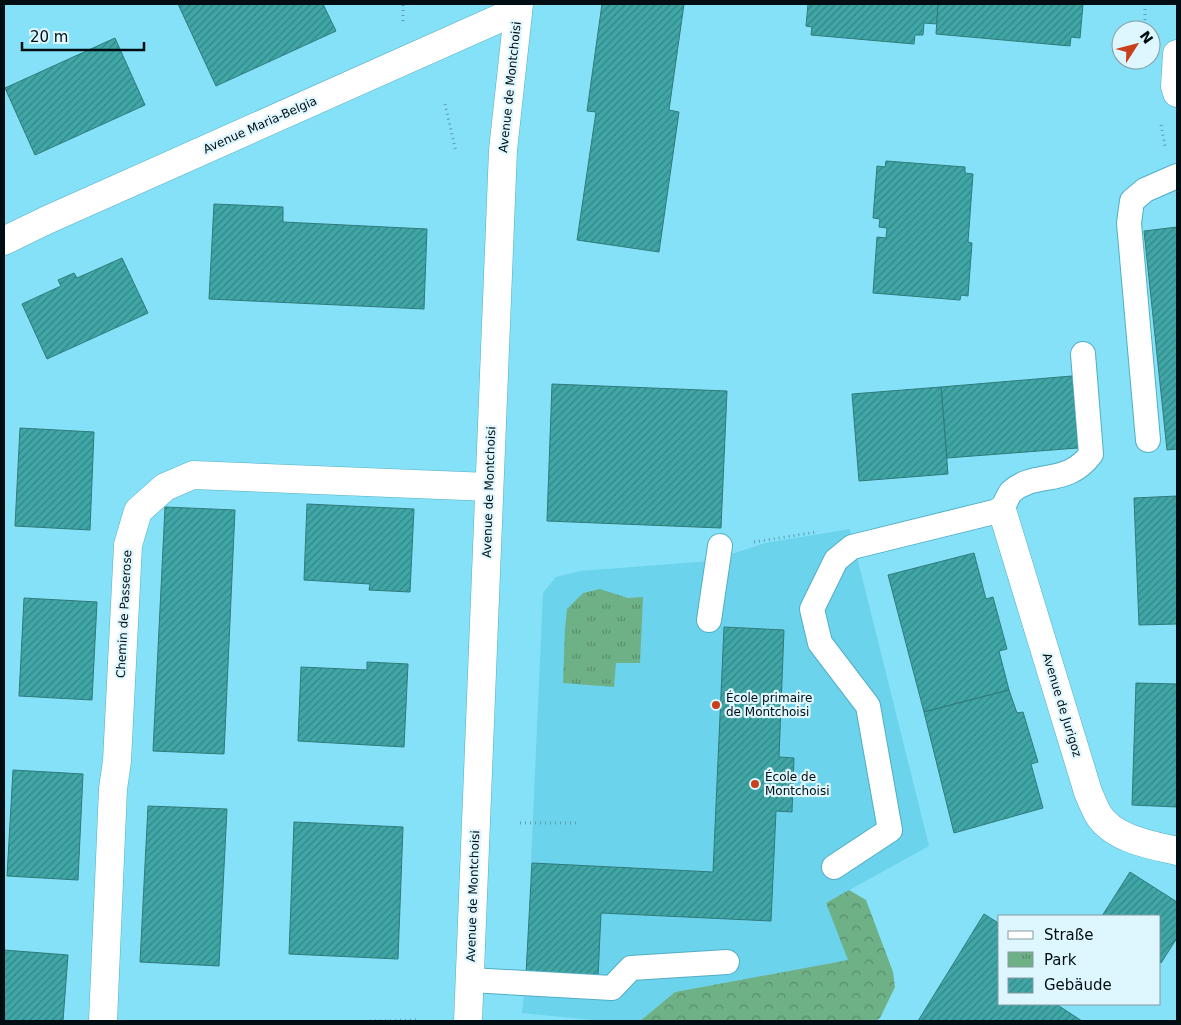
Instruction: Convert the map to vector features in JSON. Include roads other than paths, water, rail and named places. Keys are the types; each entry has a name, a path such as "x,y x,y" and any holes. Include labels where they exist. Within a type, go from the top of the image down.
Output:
{"street":[{"name":"Avenue Maria-Belgia","path":"4,241 46,220 518,7"},
{"name":"Avenue de Montchoisi","path":"468,1021 503,150 518,7"},
{"path":"1177,54 1175,86 1177,93"},
{"name":"Chemin de Passerose","path":"103,1021 112,789 117,761 128,545 138,511 165,486 193,475 489,487"},
{"name":"Avenue de Jurigoz","path":"1002,510 1088,792 1098,815 1115,831 1149,844 1177,851"}],"lane":[{"path":"1148,440 1128,223 1132,201 1145,190 1177,176"},
{"path":"834,867 890,830 868,706 820,643 812,609 826,580 836,560 852,547 1002,510 1010,494 1023,484 1068,474 1084,464 1091,454 1083,354"},
{"path":"709,620 720,546"},
{"name":"Avenue de Montchoisi","path":"470,980 612,988 631,968 728,962"}],"place":[{"name":"École primaire de Montchoisi","path":"716,705"},
{"name":"École de Montchoisi","path":"755,784"}]}
